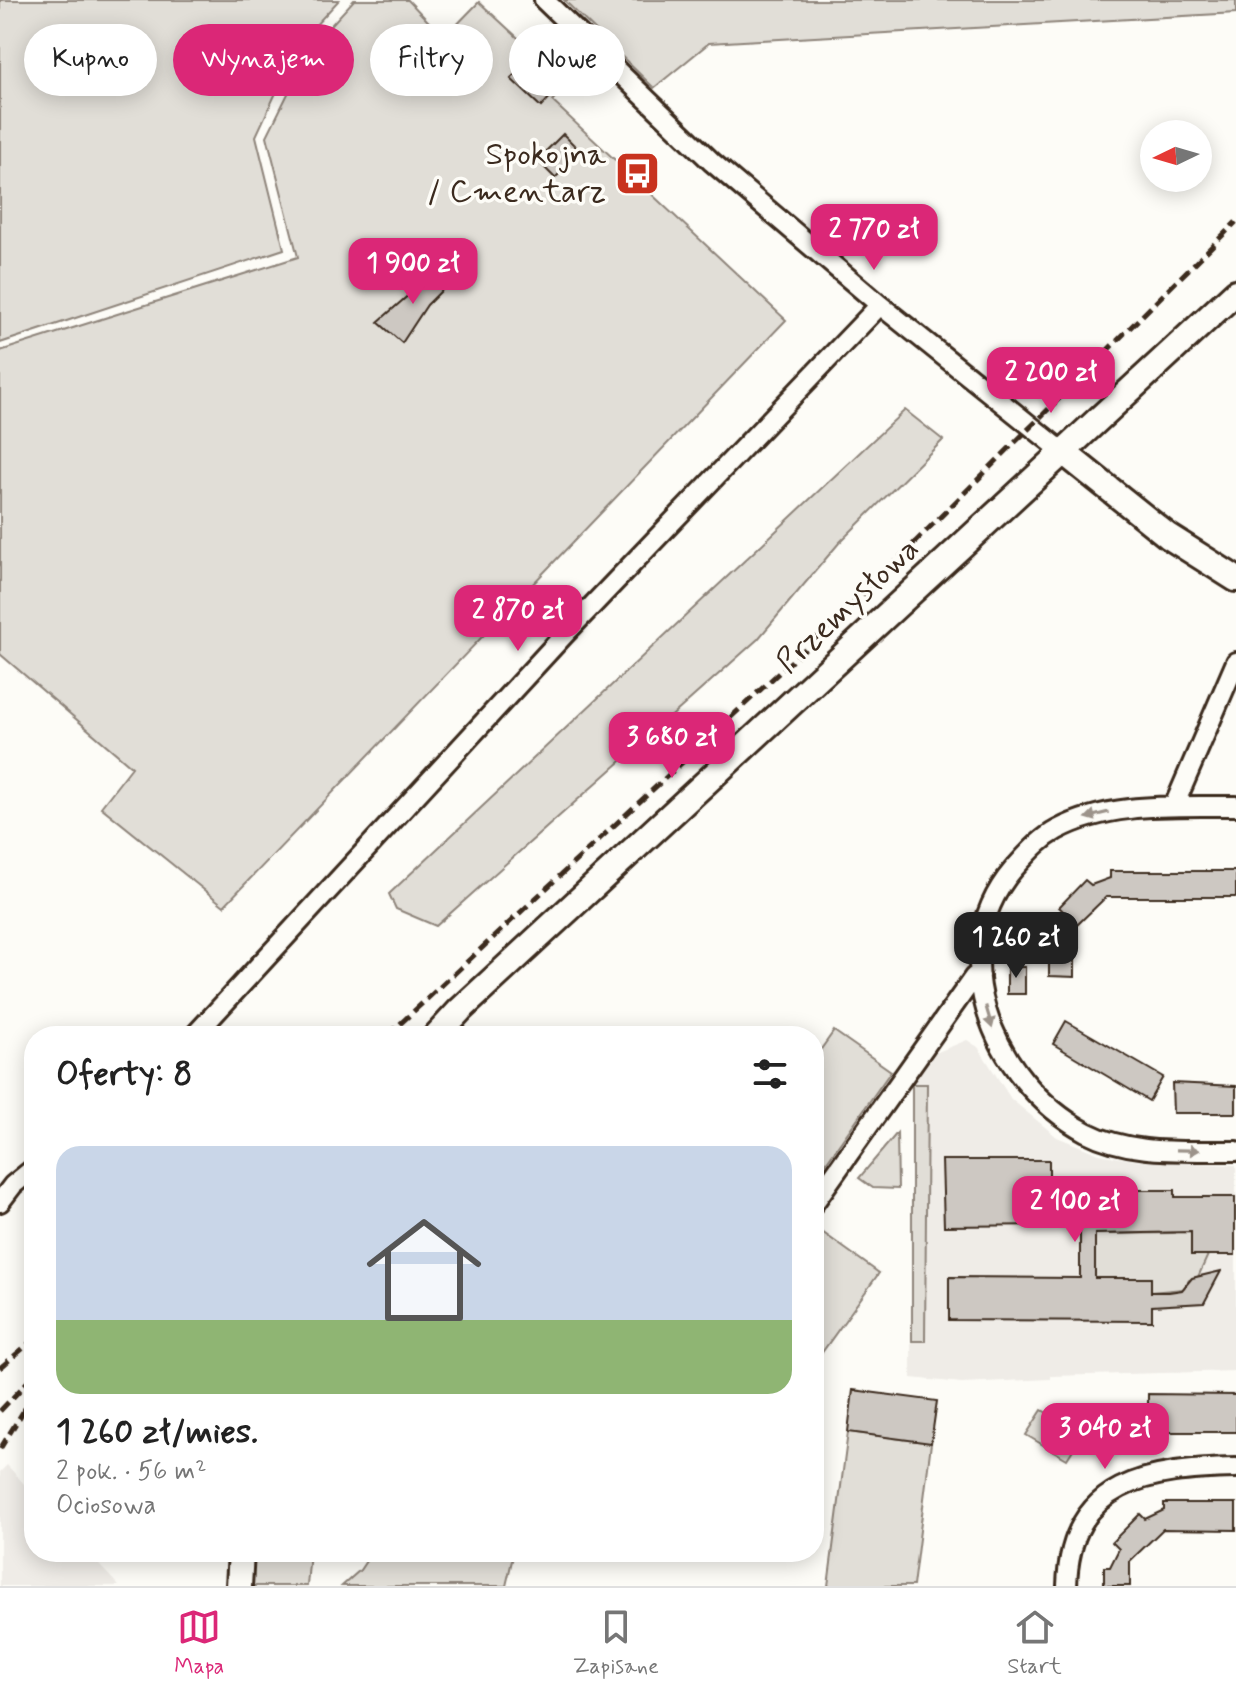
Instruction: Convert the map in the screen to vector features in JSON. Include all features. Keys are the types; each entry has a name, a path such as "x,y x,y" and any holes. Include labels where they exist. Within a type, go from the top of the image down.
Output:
{"street":[{"path":"544,0 712,162 880,305 1168,536 1236,579"},
{"name":"Przemysłowa","path":"446,1026 494,978 1236,292"},
{"path":"203,1026 564,635 880,305"},
{"path":"1174,806 1236,662"},
{"path":"1236,806 1174,806 1103,813 1044,838 1002,881 988,908 980,947 980,976 991,1026 1003,1054 1026,1087 1053,1111 1088,1133 1127,1146 1236,1151"},
{"path":"824,1189 974,977 980,976"},
{"path":"0,1202 24,1176"},
{"path":"1067,1586 1069,1559 1077,1536 1091,1512 1115,1489 1159,1472 1236,1468"},
{"path":"239,1586 240,1562"}],"shaded area":[{"path":"0,0 339,0 317,24 173,24 173,96 274,96 256,136 284,249 0,343"},
{"path":"354,0 408,0 431,24 370,24 370,96 493,96 493,24 458,24 479,2 509,30 509,96 556,96 552,101 786,320 224,906 101,807 132,767 0,654 0,351 298,257 267,136 287,96 354,96 354,24 332,24"},
{"path":"564,0 1236,0 1236,13 709,43 654,88 625,60 625,24 589,24"},
{"path":"905,410 943,440 839,543 758,639 436,926 396,909 389,894"},
{"path":"834,1031 891,1071 824,1166 824,1045"},
{"path":"967,1040 978,1047 1011,1099 1057,1137 1099,1154 1138,1161 1236,1165 1236,1371 1051,1376 1051,1379 962,1383 911,1378 912,1084 928,1056"},
{"path":"912,1084 927,1084 925,1341 912,1341"},
{"path":"897,1133 898,1189 873,1188 859,1178"},
{"path":"1191,1211 1191,1254 1208,1255 1198,1277 1189,1280 1183,1289 1151,1292 1151,1278 1095,1278 1095,1219 1110,1234 1174,1233"},
{"path":"824,1233 879,1273 824,1350"},
{"path":"1042,1410 1083,1434 1067,1459 1026,1435"},
{"path":"848,1432 931,1443 913,1586 828,1586"},
{"path":"7,1465 24,1484 24,1562 96,1562 119,1586 0,1586 0,1472"},
{"path":"253,1562 309,1562 307,1586 248,1586 248,1568"},
{"path":"365,1562 512,1562 506,1586 342,1586"}],"building":[{"path":"529,96 551,96 541,107"},
{"path":"563,134 581,152 555,178 537,160"},
{"path":"428,267 447,285 427,305 402,343 378,322 412,292"},
{"path":"1110,871 1236,871 1236,897 1106,897 1075,927 1075,977 1049,976 1049,931 1057,931 1066,914 1059,907 1085,880 1091,885 1110,878"},
{"path":"1007,967 1025,967 1025,994 1007,994"},
{"path":"1066,1021 1163,1077 1149,1101 1053,1044"},
{"path":"1172,1083 1236,1086 1236,1113 1173,1113"},
{"path":"942,1160 1049,1160 1049,1203 1110,1203 1110,1190 1175,1190 1175,1197 1235,1197 1235,1255 1191,1255 1191,1232 1095,1234 1095,1278 1151,1278 1151,1292 1169,1292 1182,1290 1192,1278 1221,1271 1204,1303 1152,1306 1152,1321 949,1320 949,1277 1080,1278 1080,1219 1049,1218 1049,1225 944,1226"},
{"path":"853,1390 937,1401 931,1443 848,1432"},
{"path":"1148,1394 1236,1395 1236,1432 1148,1432"},
{"path":"1164,1503 1236,1503 1236,1530 1163,1529 1130,1561 1130,1586 1104,1586 1104,1567 1110,1567 1119,1549 1112,1542 1140,1514 1145,1519 1164,1510"}],"railway":[{"path":"398,1026 852,605 1236,222"},
{"path":"0,1368 24,1348"},
{"path":"0,1411 24,1386"},
{"path":"0,1449 24,1410"}],"place":[{"name":"Spokojna / Cmentarz","path":"637,173"}]}
